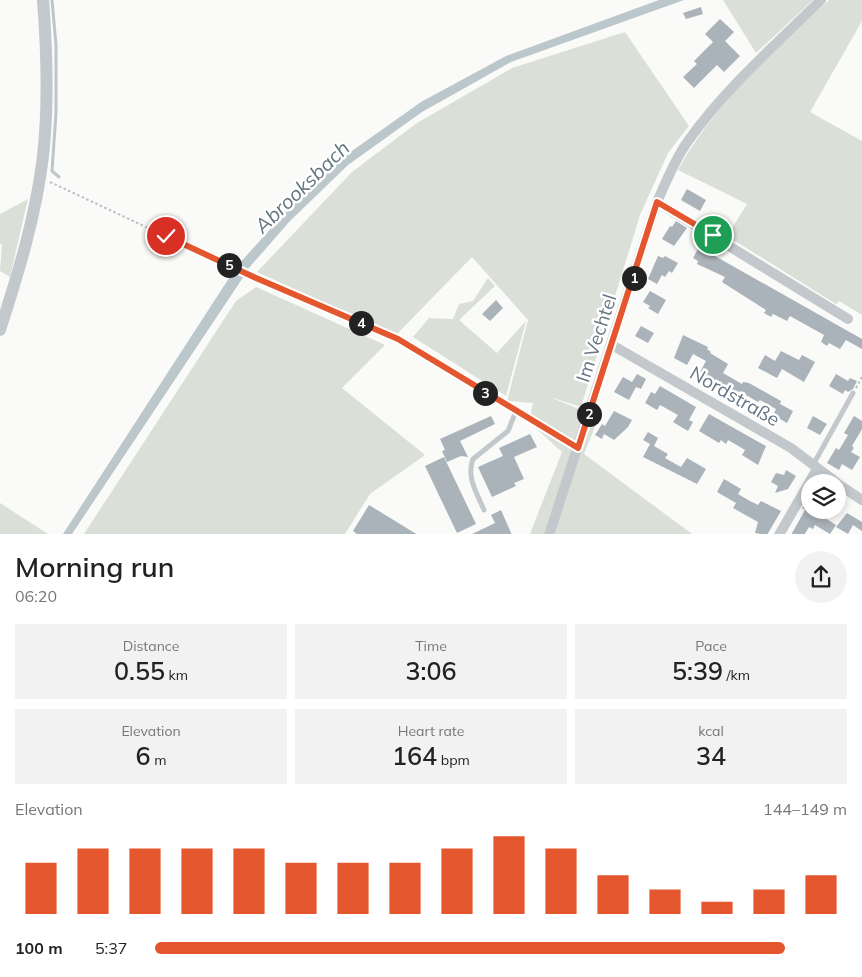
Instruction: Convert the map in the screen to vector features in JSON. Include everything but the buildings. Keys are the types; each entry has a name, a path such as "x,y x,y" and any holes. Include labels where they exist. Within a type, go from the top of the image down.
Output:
{"street":[{"path":"0,330 21,268 40,177 47,88 43,0"},
{"name":"Im Vechtel","path":"550,534 657,202 686,143 710,113 821,0"},
{"path":"657,202 848,319"},
{"name":"Nordstraße","path":"612,346 791,448 825,474"},
{"path":"779,534 815,467"},
{"name":"Nordstraße","path":"846,489 862,500"}],"lane":[{"path":"462,379 578,448"},
{"path":"815,467 853,393"},
{"path":"484,510 470,478 473,459 508,431 516,411"}],"path":[{"path":"40,177 256,278 398,339 462,379"},
{"path":"853,393 862,377"}],"shaded area":[{"path":"659,0 684,0 511,62 422,112 348,165 290,221 248,269 238,265 283,215 342,158 421,102 506,56"},
{"path":"723,0 813,0 756,53"},
{"path":"829,0 862,0 862,21 810,112 862,141 862,315 839,301 836,304 727,236 747,204 678,170 708,123 727,101 767,59"},
{"path":"625,32 689,126 668,153 640,215 581,407 547,396 599,417 584,454 692,534 530,534 562,452 529,422 533,403 507,401 528,320 472,257 396,335 257,272 352,172 417,123 512,68"},
{"path":"28,199 10,277 0,271 2,244 0,244 0,214"},
{"path":"233,272 244,276 72,534 63,534"},
{"path":"488,278 495,286 459,320 497,353 526,321 506,396 413,337 429,318 453,319 459,304 473,301"},
{"path":"256,287 385,345 342,388 425,455 370,494 345,534 84,534 236,301"},
{"path":"0,503 48,534 0,534"}],"waterway":[{"path":"52,0 56,45 56,113 52,171 59,177"},
{"name":"Abrooksbach","path":"237,276 246,265"}],"route":[{"path":"166,236 256,278 398,339 578,448 635,276 657,202 713,235"}]}
